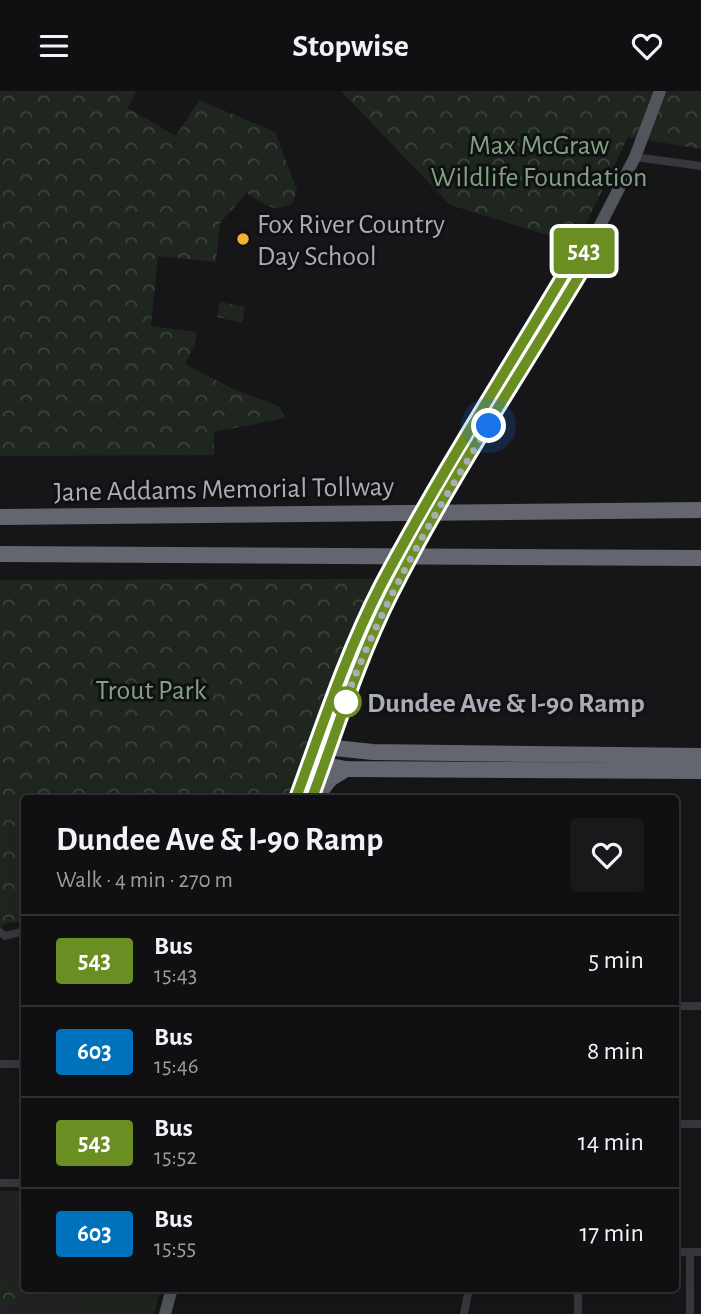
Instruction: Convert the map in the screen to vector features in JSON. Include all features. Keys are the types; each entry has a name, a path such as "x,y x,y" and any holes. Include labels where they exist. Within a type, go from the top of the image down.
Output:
{"highway":[{"name":"Jane Addams Memorial Tollway","path":"0,517 701,510"},
{"path":"0,554 701,558"},
{"path":"322,747 373,752 701,753"},
{"path":"316,764 346,769 701,771"},
{"path":"317,795 330,779 346,769"}],"main road":[{"path":"386,591 588,261 588,249 635,157 660,91"},
{"path":"298,795 316,764 360,661 386,591 438,483 576,254 588,249"},
{"path":"314,795 316,764"},
{"path":"165,1314 171,1292"}],"street":[{"path":"635,157 701,166"},
{"path":"2,936 21,932"},
{"path":"679,1006 701,1006"},
{"path":"0,1064 21,1064"},
{"path":"679,1124 701,1124"},
{"path":"0,1183 21,1183"},
{"path":"679,1252 701,1252"},
{"path":"690,1252 690,1314"},
{"path":"464,1314 468,1292"},
{"path":"578,1292 578,1314"}],"shaded area":[{"path":"0,1191 21,1191 21,1292 153,1292 147,1314 0,1314"}],"green space":[{"path":"0,91 137,91 127,108 176,136 199,100 275,132 297,190 293,203 274,208 247,193 220,223 216,262 158,256 151,326 196,332 195,345 185,364 233,389 279,406 285,418 214,432 214,455 0,456"},
{"name":"Max McGraw Wildlife Foundation","path":"341,91 701,91 701,149 628,137 576,244 450,205"},
{"path":"220,302 245,307 242,323 217,317"},
{"name":"Trout Park","path":"374,579 327,690 289,795 21,795 21,922 7,923 0,929 0,580"},
{"path":"10,1191 21,1191 21,1207 10,1207"},
{"path":"0,1251 5,1251 5,1255 2,1255 2,1280 21,1280 23,1304 0,1305"},
{"path":"77,1292 160,1292 154,1314 77,1314"}],"bus line":[{"name":"543","path":"297,795 350,655 380,587 438,483 576,254 588,249 588,261 453,484 391,594 360,661 313,795"}],"place":[{"name":"Fox River Country Day School","path":"243,239"},
{"name":"Dundee Ave & I-90 Ramp","path":"346,702"}],"route":[{"path":"346,702 344,705 360,661 391,594 489,426"}]}
